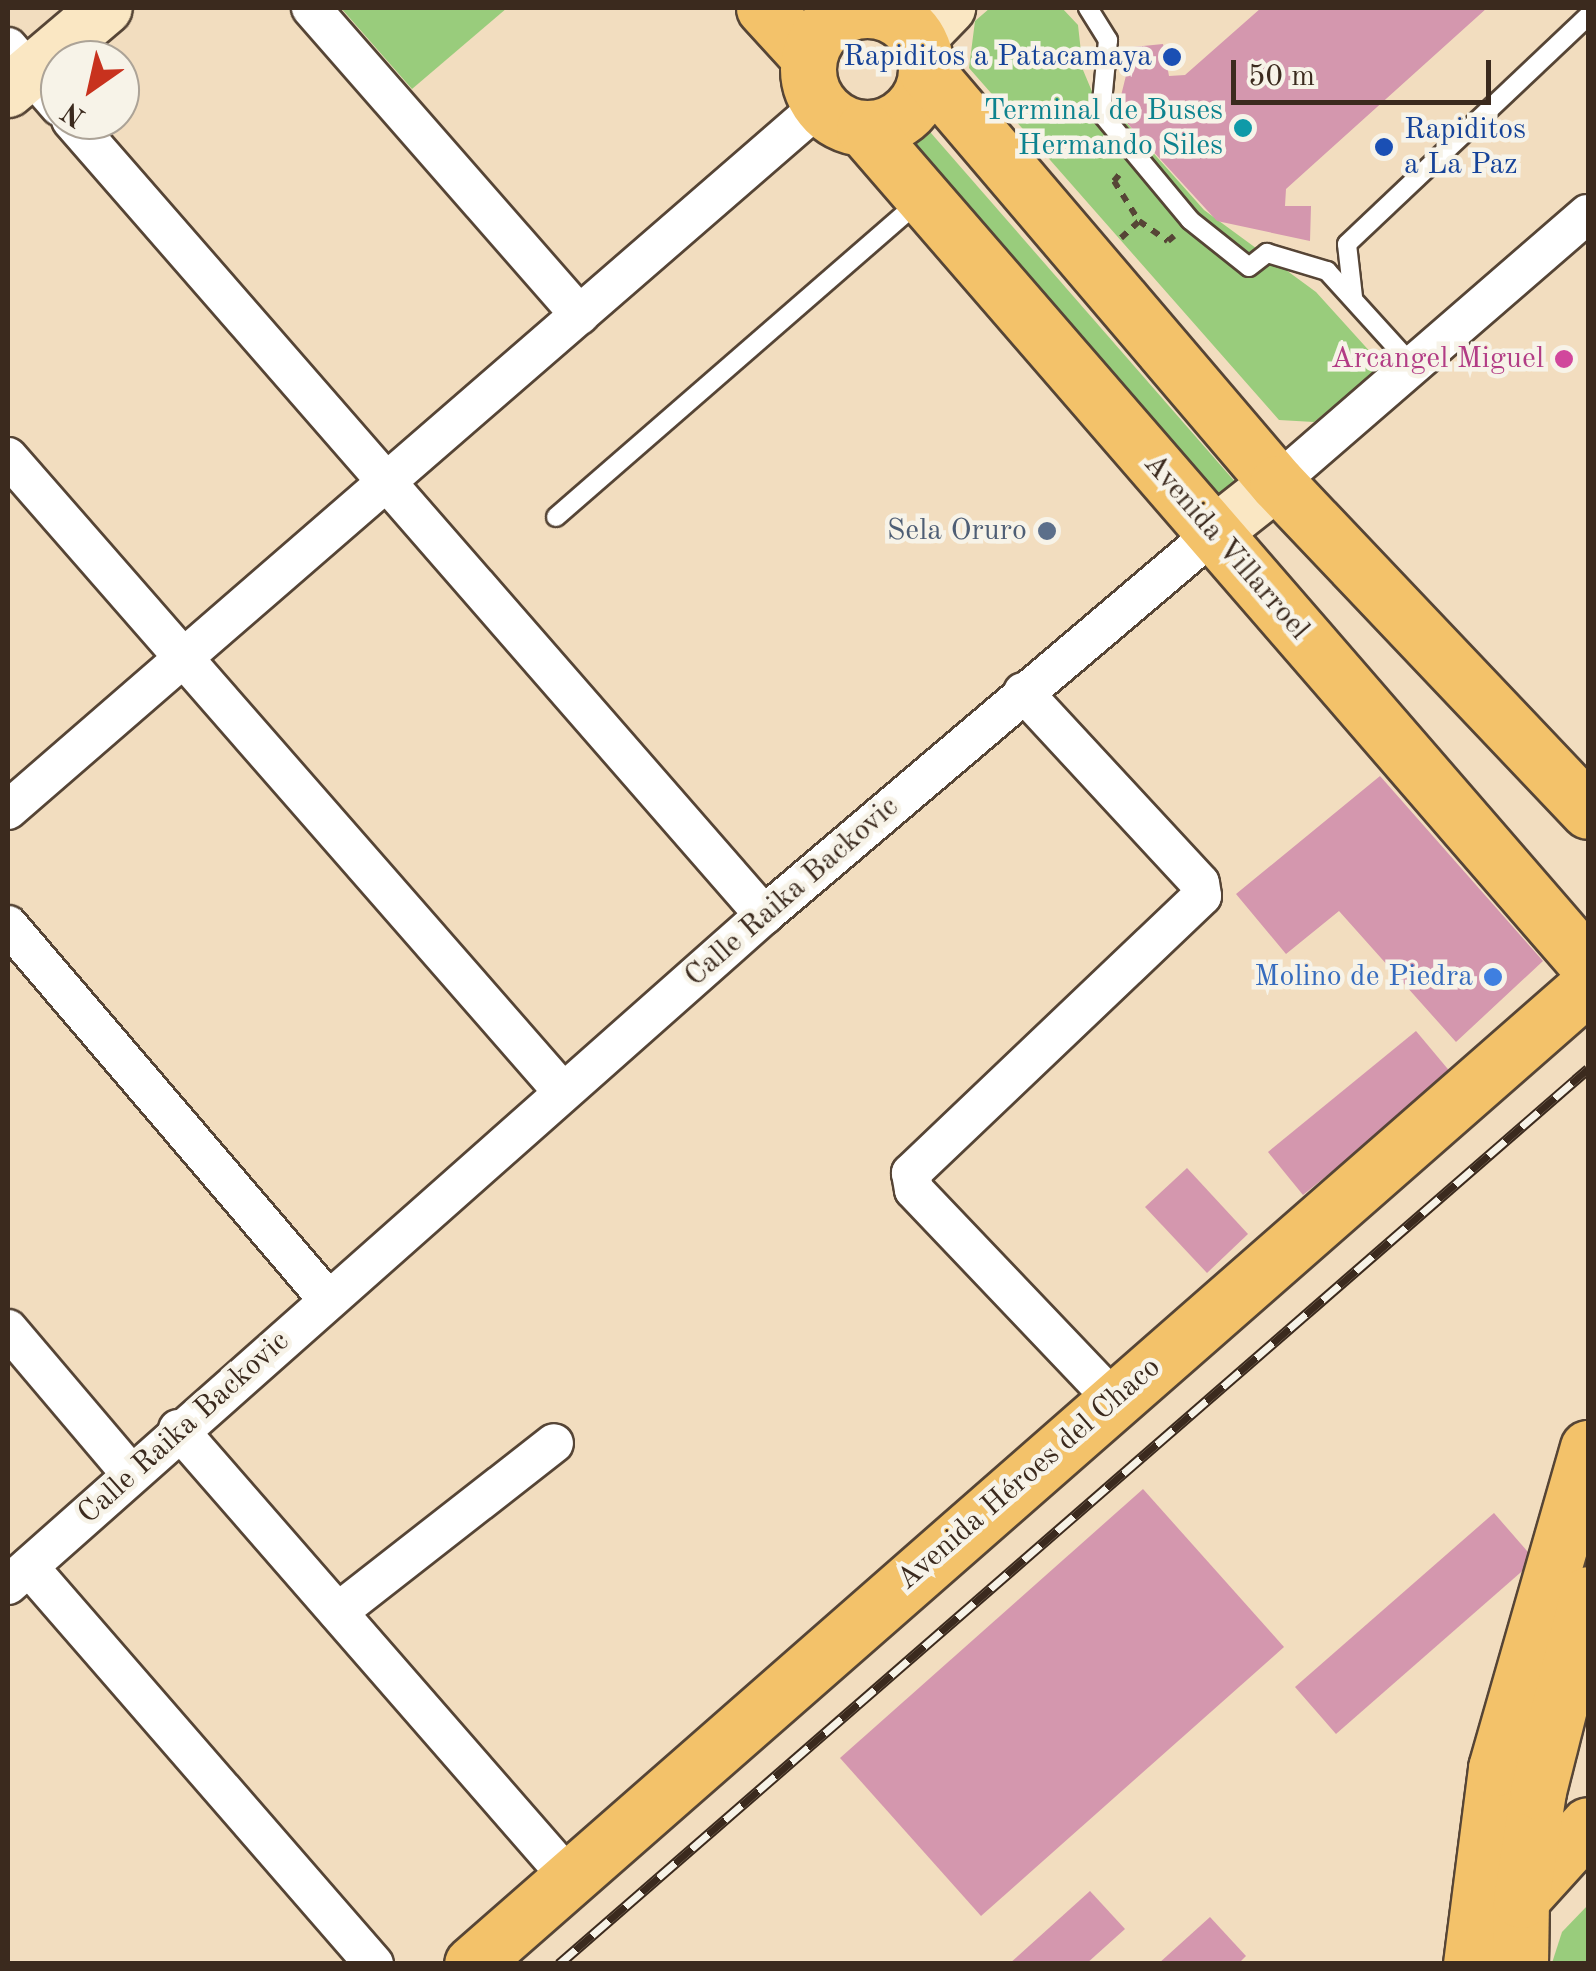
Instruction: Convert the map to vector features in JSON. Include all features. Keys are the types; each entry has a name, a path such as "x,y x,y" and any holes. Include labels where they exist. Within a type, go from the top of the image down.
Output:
{"main road":[{"name":"Avenida Villarroel","path":"764,8 873,46 1092,266 1277,483 1553,819"},
{"name":"Avenida Villarroel","path":"873,46 924,197 1588,965"},
{"path":"1214,533 1294,582 1588,850"},
{"path":"1553,819 1588,915"},
{"name":"Avenida Héroes del Chaco","path":"472,1964 1112,1399 1588,986"},
{"path":"1520,1964 1499,1901 1496,1768 1588,1448"},
{"path":"1471,1964 1499,1901 1538,1791 1588,1594"},
{"path":"1499,1901 1586,1833"}],"street":[{"path":"26,79 106,8"},
{"path":"311,8 580,315"},
{"path":"8,810 580,315 873,46"},
{"path":"88,140 764,916"},
{"name":"Calle Raika Backovic","path":"18,1576 178,1430 764,916 1023,692 1416,369 1588,214"},
{"path":"8,457 187,655 563,1092"},
{"path":"1023,692 1200,884 1202,896 911,1172 914,1190 1112,1399"},
{"path":"8,926 328,1300"},
{"path":"8,1328 130,1473"},
{"path":"178,1430 571,1880"},
{"path":"338,1612 554,1443"},
{"path":"18,1576 374,1964"}],"lane":[{"path":"1088,8 1108,40 1101,113 1190,220 1250,267 1267,252 1328,271 1416,369"},
{"path":"1353,298 1347,244 1588,16"},
{"path":"556,517 924,197"}],"path":[{"path":"1092,266 1138,221 1168,241 1190,220"}],"green space":[{"path":"341,8 507,8 412,89"},
{"path":"990,8 1062,8 1078,25 1083,70 1101,113 1117,112 1204,210 1316,292 1383,366 1314,422 1279,420 969,68 975,21"},
{"path":"924,125 1257,507 1231,529 899,147"},
{"path":"1588,1905 1588,1963 1552,1963 1562,1932"}],"building":[{"name":"Terminal de Buses Hermando Siles","path":"1261,8 1487,8 1286,189 1285,206 1311,206 1310,241 1217,221 1117,112 1133,47 1163,44 1169,76 1185,75"},
{"path":"1380,776 1543,961 1456,1042 1339,911 1286,954 1236,894"},
{"path":"1416,1031 1452,1074 1303,1195 1268,1152"},
{"path":"1187,1168 1248,1234 1207,1273 1145,1207"},
{"path":"1143,1489 1284,1647 981,1916 840,1758"},
{"path":"1494,1513 1535,1560 1336,1734 1295,1687"},
{"path":"1090,1891 1125,1929 1086,1964 1009,1964"},
{"path":"1210,1917 1246,1956 1238,1964 1158,1964"}],"railway":[{"path":"559,1964 1588,1069"}],"place":[{"name":"Rapiditos a Patacamaya","path":"1172,57"},
{"name":"Terminal de Buses Hermando Siles","path":"1243,128"},
{"name":"Rapiditos a La Paz","path":"1384,147"},
{"name":"Arcangel Miguel","path":"1564,359"},
{"name":"Sela Oruro","path":"1047,531"},
{"name":"Molino de Piedra","path":"1493,977"}]}
